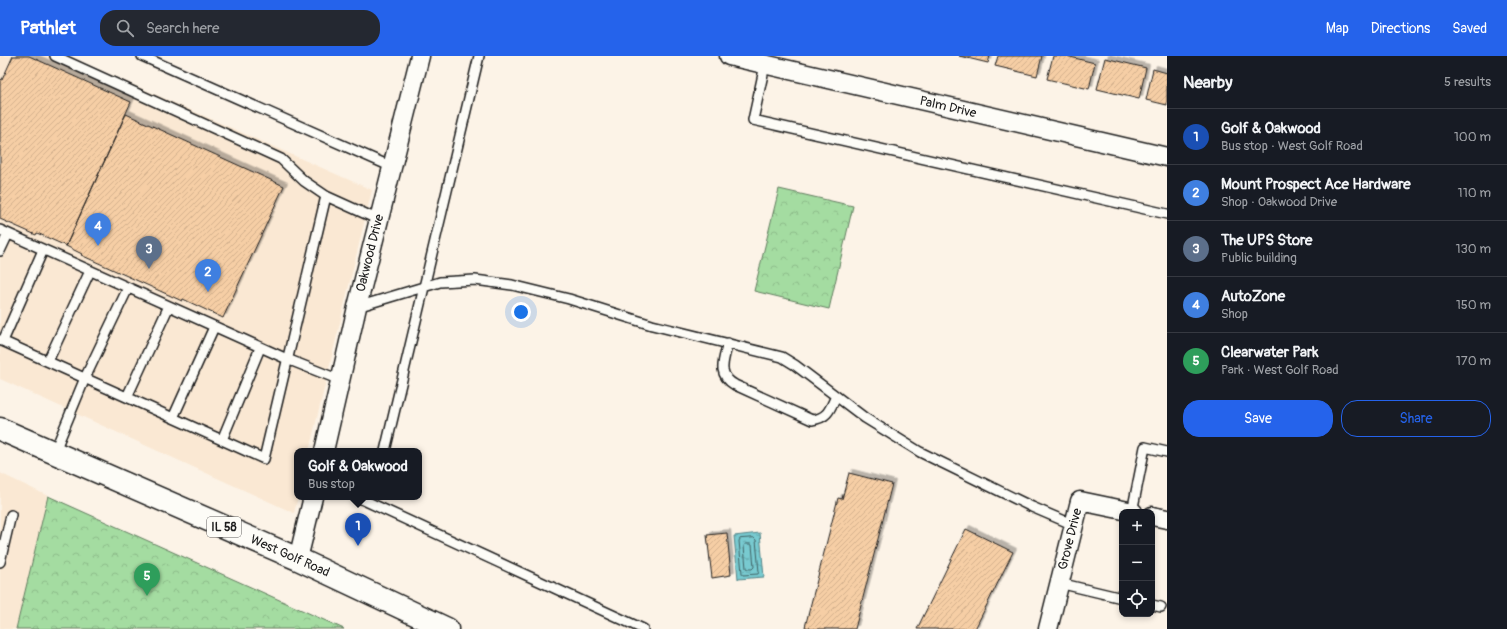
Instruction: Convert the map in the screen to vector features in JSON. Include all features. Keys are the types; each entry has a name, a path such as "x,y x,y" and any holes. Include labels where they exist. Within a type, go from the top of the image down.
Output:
{"main road":[{"name":"West Golf Road","path":"0,429 298,559 447,629"}],"street":[{"name":"Oakwood Drive","path":"325,448 357,307 420,56"},
{"name":"Palm Drive","path":"729,56 1167,157"},
{"path":"298,559 312,500"},
{"name":"Grove Drive","path":"1048,629 1080,501 1119,509"},
{"path":"1155,517 1167,519"}],"lane":[{"path":"55,56 281,159 304,181 326,196 379,220"},
{"path":"142,56 392,167"},
{"path":"386,448 479,56"},
{"path":"765,65 754,120 1167,214"},
{"path":"43,250 1,340 264,459 326,196"},
{"path":"0,251 4,232 260,348 340,380"},
{"path":"48,361 90,271"},
{"path":"357,307 440,282 475,280 512,285 569,299 652,325 782,357 865,418 920,452 1032,508 1074,525"},
{"path":"54,453 85,378 128,288"},
{"path":"127,397 169,306"},
{"path":"173,418 214,327"},
{"path":"728,343 722,368 728,381 735,385 802,417 812,420 820,419 826,415 836,396"},
{"path":"222,440 260,348"},
{"path":"1133,509 1145,447 1167,452"},
{"path":"373,501 643,629"},
{"path":"0,562 11,516"},
{"path":"1059,583 1119,597"},
{"path":"1155,606 1161,607"}],"shaded area":[{"path":"0,56 68,56 372,190 310,448 294,448 294,500 297,500 294,513 0,379"},
{"path":"0,473 48,496 16,629 0,629"}],"green space":[{"path":"779,189 853,206 829,309 754,291"},
{"path":"48,496 344,629 16,629"}],"water":[{"path":"760,533 764,577 738,579 734,536"}],"building":[{"path":"13,56 29,56 131,102 66,246 0,219 0,79 2,80"},
{"path":"959,56 990,56 988,63"},
{"path":"998,56 1042,56 1037,76 995,66"},
{"path":"1053,56 1066,56 1095,63 1089,89 1047,79"},
{"path":"1105,58 1146,68 1139,99 1097,89"},
{"path":"1153,69 1167,73 1167,105 1146,100"},
{"path":"126,114 284,186 223,318 81,255 82,254 66,246"},
{"path":"849,473 892,484 855,629 810,629 805,627 838,498 842,499"},
{"path":"966,529 1013,552 975,629 917,629"},
{"path":"727,533 731,575 712,578 707,535"}],"place":[{"name":"AutoZone","path":"98,246"},
{"name":"The UPS Store","path":"149,269"},
{"name":"Mount Prospect Ace Hardware","path":"208,292"},
{"name":"Golf & Oakwood","path":"358,546"},
{"name":"Clearwater Park","path":"147,596"}]}
